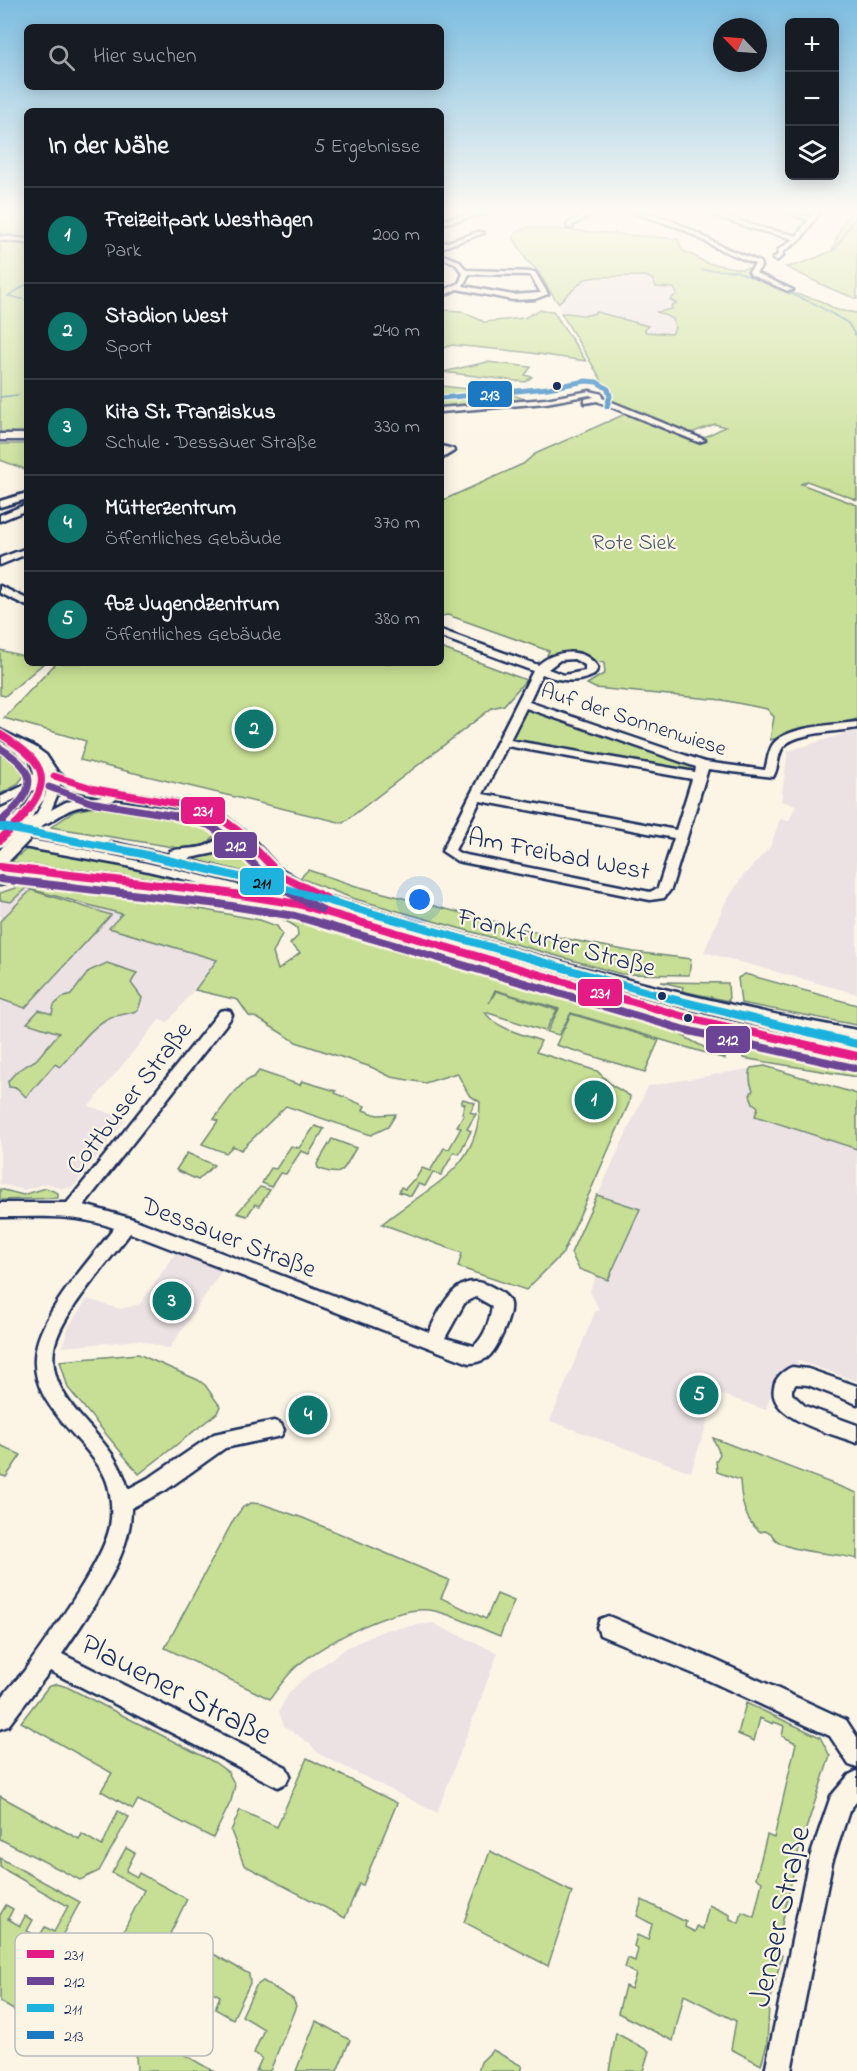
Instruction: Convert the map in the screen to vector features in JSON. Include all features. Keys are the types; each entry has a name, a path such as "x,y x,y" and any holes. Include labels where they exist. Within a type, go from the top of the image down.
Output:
{"street":[{"path":"444,410 554,400 597,399 701,440"},
{"path":"0,439 24,438"},
{"path":"0,504 24,497"},
{"path":"0,518 24,508"},
{"path":"0,562 24,551"},
{"path":"0,589 24,601"},
{"name":"Am Freibad West","path":"444,634 539,670 448,851 450,854 650,896 659,895 664,890 701,771"},
{"name":"Auf der Sonnenwiese","path":"522,703 701,771 769,774 776,750 782,741 798,735 857,725"},
{"path":"0,734 17,742 51,768 40,796 39,816"},
{"path":"502,742 701,771"},
{"path":"48,774 74,787 201,810 224,820 285,879 343,905"},
{"path":"48,774 55,791"},
{"path":"0,802 31,787 48,774"},
{"path":"40,796 74,787"},
{"path":"0,859 39,816 55,791"},
{"name":"Am Freibad West","path":"475,796 681,835"},
{"path":"0,840 39,816 70,805 92,800 135,798"},
{"path":"141,852 189,855 209,852 227,835 224,820"},
{"name":"Frankfurter Straße","path":"0,830 94,843 222,871 662,995 743,1014 857,1035"},
{"name":"Frankfurter Straße","path":"0,840 126,860 298,904 688,1018 857,1056"},
{"path":"0,867 221,892 298,904"},
{"path":"0,881 30,875 56,874"},
{"name":"Cottbuser Straße","path":"71,1210 225,1015"},
{"name":"Dessauer Straße","path":"0,1210 71,1210 100,1215 434,1341"},
{"path":"0,1718 24,1692 47,1658 111,1553 120,1528 120,1503 111,1467 56,1401 46,1379 44,1367 46,1346 58,1319 127,1224"},
{"path":"857,1395 808,1377 792,1375 783,1386 783,1398 798,1412 857,1434"},
{"path":"120,1503 159,1483 221,1440 274,1430"},
{"path":"608,1627 707,1668 838,1728 857,1757"},
{"name":"Plauener Straße","path":"47,1658 278,1775"},
{"name":"Jenaer Straße","path":"778,2071 820,1863 839,1804 857,1783"}],"shaded area":[{"path":"560,310 664,310 660,310 659,314 673,319 675,328 672,334 646,332 641,323 597,312 587,317 561,313"},
{"path":"857,730 857,994 704,952 725,903 743,876 770,847 780,819 789,821 796,805 781,801 788,751"},
{"path":"26,888 122,914 110,929 218,960 168,1022 160,1019 89,1106 126,1119 75,1185 70,1188 60,1188 47,1183 24,1190 0,1184 0,900 11,902"},
{"path":"765,1066 857,1094 857,1381 798,1361 796,1370 777,1373 766,1410 717,1393 691,1472 550,1421 595,1312 599,1310 590,1291 596,1276 579,1269 571,1253 648,1086"},
{"path":"177,1251 223,1269 169,1349 139,1340 62,1347 69,1326 87,1299 120,1309 140,1304"},
{"path":"432,1623 498,1653 437,1813 319,1754 310,1744 284,1726 279,1711 289,1693 303,1679 348,1647 385,1630"}],"green space":[{"path":"0,310 24,310 24,435 0,435"},
{"path":"444,310 461,311 484,322 524,318 539,310 553,311 586,361 524,352 452,345 444,348"},
{"name":"Rote Siek","path":"669,310 836,310 857,313 857,500 807,481 801,484 857,505 857,719 770,740 774,717 767,709 722,700 595,688 587,684 605,673 604,663 576,654 547,655 549,651 448,615 444,616 444,500 523,464 535,454 625,414 701,439 725,427 715,424 691,433 673,428 605,399 609,395 604,384 561,313 584,315 597,312 648,326 646,332 672,334 675,328 673,319 657,312"},
{"path":"487,362 531,367 525,375 532,377 525,382 444,372"},
{"path":"444,386 506,393 525,399 444,406"},
{"path":"0,444 24,444 24,469 0,460"},
{"path":"444,649 526,680 504,705 492,708 343,823 80,760 86,741 4,718 53,666 444,666"},
{"path":"0,650 24,656 24,666 40,666 5,696 0,695"},
{"path":"528,708 693,765 696,768 695,771 688,772 512,740"},
{"path":"0,744 15,752 26,762 27,772 17,785 0,794"},
{"path":"103,805 165,810 183,814 211,824 217,831 207,845 179,848 51,827 75,811"},
{"path":"27,849 111,864 179,879 183,883 21,866 12,861"},
{"path":"217,850 249,858 256,857 281,881 187,859"},
{"path":"308,870 356,886 547,935 634,952 691,959 689,975 621,974 352,898 300,878"},
{"path":"27,884 63,884 260,920 277,926 282,934 273,953 278,970 300,953 290,944 298,936 297,928 284,920 241,908 123,889 124,886 218,897 275,909 430,955 477,965 634,1010 726,1059 571,1013 559,1035 547,1032 559,1009 495,990 489,1003 496,991 557,1010 545,1031 485,1012 489,1018 510,1030 541,1041 536,1052 597,1071 613,1086 630,1096 629,1103 563,1253 526,1290 458,1267 462,1253 382,1224 448,1175 471,1145 477,1126 480,1102 469,1095 457,1073 425,1083 391,1077 371,1067 296,1042 257,1018 249,1016 238,1000 195,990 217,960 109,928 122,914 26,888 11,902 0,900 0,893"},
{"path":"31,890 111,915 25,1008 0,999 0,921"},
{"path":"288,894 500,956 642,994 785,1027 857,1040 857,1051 806,1041 537,971 286,896"},
{"path":"107,963 137,973 131,983 142,998 138,1010 111,1017 97,1026 60,1067 55,1064 26,1097 17,1088 9,1087 8,1081 17,1071 36,1060 59,1033 27,1023 39,1010 52,1014 54,1005 62,998 71,995 89,971"},
{"path":"745,974 857,1005 857,1025 741,1003 738,978"},
{"path":"661,982 728,983 729,1001 682,991 683,987"},
{"path":"571,1014 659,1040 645,1072 556,1045"},
{"path":"680,1027 723,1039 725,1034 732,1035 732,1055"},
{"path":"741,1037 857,1063 857,1077 743,1058"},
{"path":"765,1066 857,1094 857,1149 755,1116 758,1107 753,1103 750,1095 753,1090 750,1071 751,1068"},
{"path":"259,1071 300,1085 302,1081 336,1091 335,1093 365,1106 363,1110 377,1115 396,1114 388,1127 371,1135 286,1106 241,1150 233,1146 226,1153 202,1144 218,1121 214,1119 227,1101 243,1083"},
{"path":"463,1099 475,1103 470,1112 476,1114 467,1129 471,1131 459,1154 454,1152 441,1175 433,1172 425,1186 418,1184 411,1196 399,1192 401,1187 405,1189 415,1180 422,1168 430,1171 444,1148 449,1149 461,1128 457,1126 464,1115 462,1113 465,1104 461,1103"},
{"path":"315,1126 324,1129 309,1154 301,1151 286,1174 280,1173 271,1187 262,1183 271,1168 276,1169 291,1146 299,1148"},
{"path":"332,1139 356,1148 345,1167 333,1173 318,1168 317,1164"},
{"path":"187,1153 214,1165 198,1180 176,1170"},
{"path":"260,1187 270,1190 259,1206 255,1204 247,1216 237,1213"},
{"path":"46,1188 58,1193 58,1198 0,1200 0,1189 23,1195"},
{"path":"597,1195 640,1209 608,1280 579,1269 571,1253"},
{"path":"138,1354 198,1380 205,1385 220,1406 217,1413 139,1474 68,1388 60,1361"},
{"path":"713,1438 857,1493 857,1559 796,1549 776,1540 771,1533 761,1532 755,1528 744,1509 740,1480 717,1472 716,1461 720,1454"},
{"path":"0,1445 21,1455 6,1477 0,1475"},
{"path":"251,1503 262,1504 303,1518 449,1580 441,1598 486,1619 497,1594 514,1601 500,1636 435,1611 420,1610 383,1618 343,1636 308,1657 282,1682 270,1699 165,1648 234,1519 243,1507"},
{"path":"57,1684 214,1762 228,1772 235,1785 231,1801 213,1838 138,1800 133,1809 101,1791 112,1773 21,1722 48,1687"},
{"path":"746,1703 820,1737 830,1756 797,1856 776,1951 782,1955 769,2006 767,2044 761,2065 731,2049 736,2021 684,1995 673,2041 618,2013 625,1986 631,1989 636,1974 625,1968 628,1958 635,1961 638,1949 634,1946 637,1935 648,1940 652,1924 637,1916 642,1900 686,1922 685,1927 695,1932 697,1926 703,1929 709,1905 730,1915 730,1919 739,1923 742,1912 754,1917 762,1882 756,1878 767,1835 774,1838 796,1743 782,1736 784,1726 760,1718 754,1741 738,1734"},
{"path":"307,1758 397,1803 363,1885 359,1884 345,1918 244,1865 231,1831 240,1810 277,1827"},
{"path":"0,1796 79,1839 82,1834 102,1846 118,1811 129,1817 99,1871 80,1880 0,1839"},
{"path":"126,1848 135,1853 126,1871 137,1877 139,1873 187,1899 170,1933 122,1933 144,1890 112,1873"},
{"path":"490,1851 572,1892 548,1966 464,1922"},
{"path":"0,1858 80,1902 63,1933 41,1933 45,1927 54,1932 68,1906 0,1867"},
{"path":"6,1905 13,1909 8,1919 20,1926 25,1916 33,1920 27,1931 31,1933 15,1933 15,2011 0,2002 0,1915"},
{"path":"213,1954 249,1974 250,1983 233,2019 215,2009 220,1996 213,1992"},
{"path":"263,1981 293,1999 296,2006 270,2071 256,2071 262,2058 254,2053 264,2029 242,2016 256,1986"},
{"path":"316,2021 350,2040 337,2071 296,2071"},
{"path":"616,2033 649,2051 643,2071 609,2071"},
{"path":"493,2050 522,2066 520,2071 478,2071 481,2062"},
{"path":"187,2056 213,2071 137,2071 136,2057"}],"waterway":[{"path":"825,310 848,323 855,335"},
{"path":"0,397 19,395"},
{"path":"444,395 454,397 500,397"}],"transit line":[{"name":"213","path":"444,398 548,388 580,381 592,381 602,384 610,392 610,401 607,406"},
{"name":"231","path":"0,734 21,747 35,760 42,772 43,784 29,810 0,840"},
{"name":"212","path":"0,748 15,757 25,766 30,775 30,783 21,802 0,823"},
{"name":"231","path":"54,776 95,789 195,807 214,814 231,825 280,875 326,898"},
{"name":"212","path":"49,787 90,802 173,815 209,825 231,840 272,884 321,909"},
{"name":"211","path":"2,827 192,864 380,914 672,999 857,1044"},
{"name":"231","path":"0,867 221,892 298,904 688,1018 857,1056"},
{"name":"212","path":"0,879 219,904 295,916 685,1030 854,1068"}],"place":[{"name":"Stadion West","path":"254,729"},
{"name":"Freizeitpark Westhagen","path":"594,1100"},
{"name":"Kita St. Franziskus","path":"172,1301"},
{"name":"fbz Jugendzentrum","path":"699,1395"},
{"name":"Mütterzentrum","path":"308,1415"}]}
